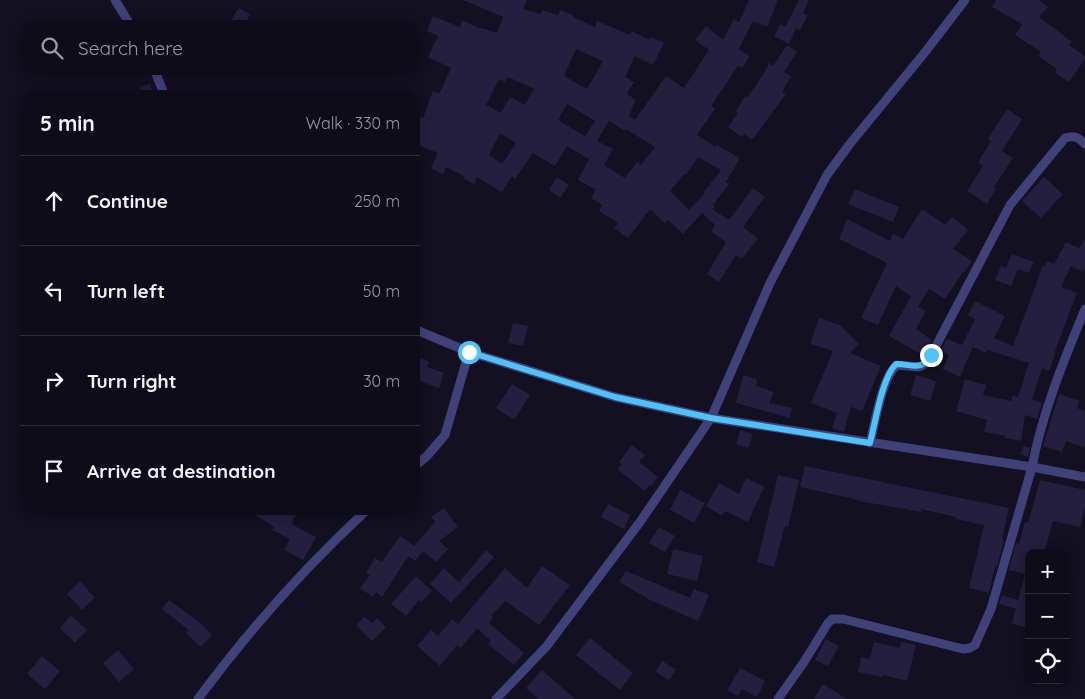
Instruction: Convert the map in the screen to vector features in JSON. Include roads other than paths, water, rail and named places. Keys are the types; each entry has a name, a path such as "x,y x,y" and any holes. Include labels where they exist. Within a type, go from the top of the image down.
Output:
{"street":[{"path":"115,0 127,20"},
{"path":"496,699 546,647 640,522 711,418 770,284 827,175 965,0"},
{"path":"157,75 163,90"},
{"path":"870,443 886,380 892,368 896,364 919,367 926,363 1010,205 1065,138 1072,136 1085,144"},
{"path":"778,699 832,619 843,619 963,650 975,645 991,609 1045,416 1085,309"},
{"path":"420,332 469,352 615,397 711,418 1032,467 1085,477"},
{"path":"420,462 445,435 469,352"},
{"path":"198,699 274,604 326,548 362,515"}]}
